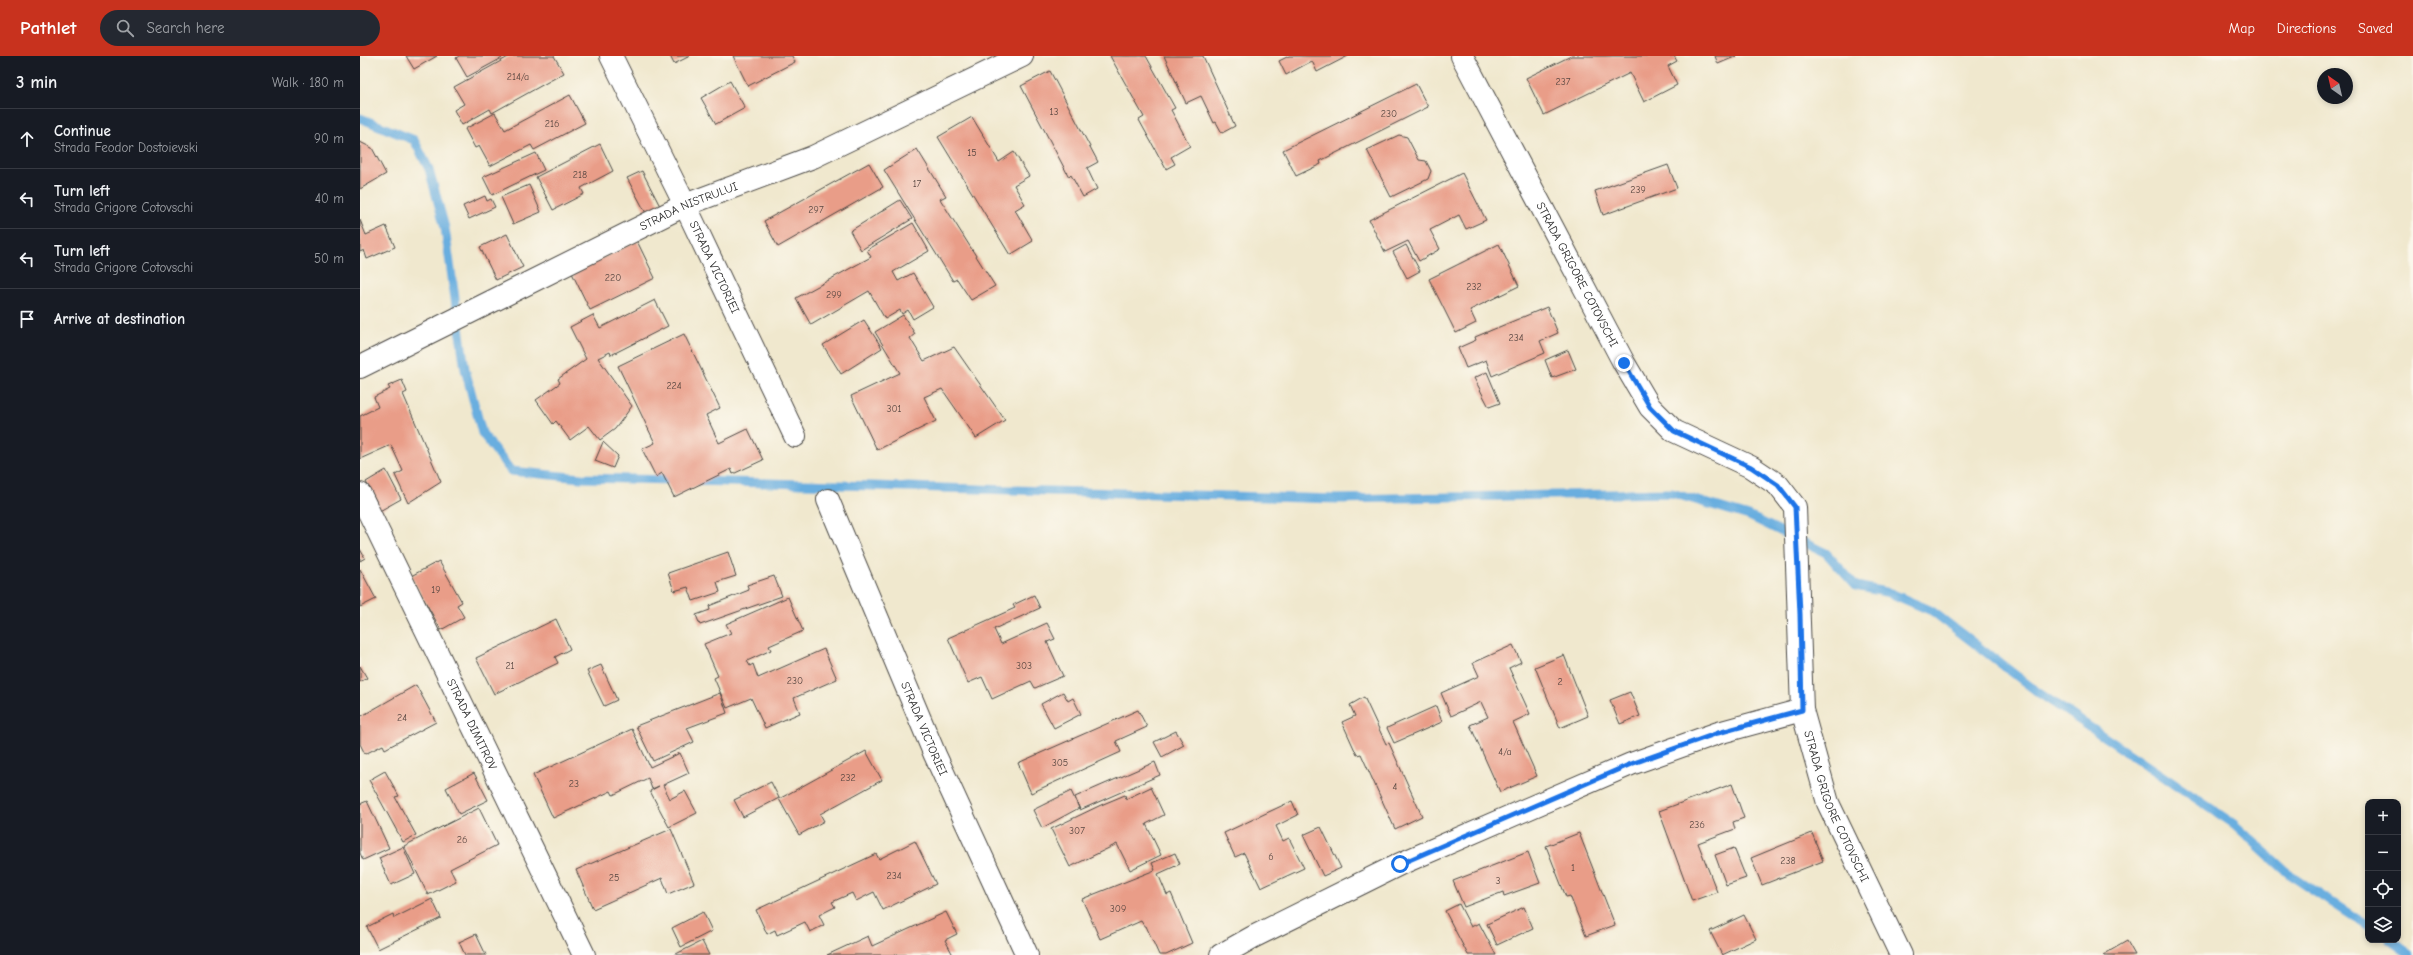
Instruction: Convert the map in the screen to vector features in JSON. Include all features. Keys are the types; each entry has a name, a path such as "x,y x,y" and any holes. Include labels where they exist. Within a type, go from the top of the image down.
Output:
{"street":[{"name":"STRADA VICTORIEI","path":"611,56 685,205 795,436"},
{"name":"STRADA GRIGORE COTOVSCHI","path":"1462,56 1620,356 1650,407 1674,431 1751,467 1778,485 1795,507 1800,614 1802,710 1828,803 1901,955"},
{"name":"STRADA NISTRULUI","path":"360,367 685,205 812,156 1014,58"},
{"name":"STRADA DIMITROV","path":"360,494 584,955"},
{"name":"STRADA VICTORIEI","path":"828,500 935,755 1027,955"},
{"path":"1221,955 1253,937 1400,864 1631,764 1718,733 1802,710"}],"building":[{"path":"406,56 437,56 414,69"},
{"path":"459,56 501,56 502,58 467,77 456,58"},
{"path":"510,56 554,56 564,73 492,113 490,109 462,125 454,110 464,104 454,87"},
{"path":"670,56 690,56 674,64"},
{"path":"733,56 792,56 795,62 748,86"},
{"path":"1110,56 1146,56 1175,108 1171,110 1190,146 1171,157 1175,164 1166,169 1139,120 1144,117"},
{"path":"1164,56 1203,56 1235,126 1222,133 1216,122 1214,123 1201,96 1186,103"},
{"path":"1289,56 1348,56 1317,72 1312,61 1286,75 1279,61"},
{"path":"1571,56 1674,56 1677,61 1668,66 1677,85 1644,102 1630,73 1544,115 1526,78"},
{"path":"1715,56 1737,56 1718,64"},
{"path":"1050,71 1098,162 1087,168 1097,189 1083,197 1071,175 1069,177 1021,86"},
{"path":"730,81 745,108 716,124 701,98"},
{"path":"1416,84 1428,107 1320,161 1321,164 1296,176 1283,150"},
{"path":"570,95 585,123 534,150 531,145 490,166 479,146 475,148 465,129 495,113 505,130"},
{"path":"972,117 999,162 1014,152 1029,176 1014,185 1025,204 1015,210 1033,241 1010,255 938,137"},
{"path":"1399,135 1407,137 1419,160 1426,161 1431,171 1428,179 1391,197 1367,150"},
{"path":"360,142 372,148 386,174 360,189"},
{"path":"600,144 613,171 581,188 584,194 553,210 536,177"},
{"path":"917,149 946,196 940,199 995,286 971,300 957,279 953,281 884,170"},
{"path":"536,153 544,170 492,195 483,177"},
{"path":"869,163 883,187 778,247 764,221"},
{"path":"1668,165 1677,188 1603,215 1595,191"},
{"path":"642,171 662,210 648,217 627,178"},
{"path":"1462,173 1486,220 1466,229 1459,215 1430,230 1440,249 1419,261 1408,241 1385,252 1369,220"},
{"path":"529,185 541,212 513,224 501,197"},
{"path":"485,196 487,201 491,199 495,207 469,219 463,206"},
{"path":"900,200 912,219 861,250 850,231"},
{"path":"360,220 366,235 386,226 395,247 367,259 364,250 360,252"},
{"path":"913,223 929,251 893,272 898,281 913,273 933,307 913,319 908,310 902,314 900,310 885,319 869,291 811,325 796,298 871,257 867,250"},
{"path":"507,234 523,267 496,280 480,247"},
{"path":"637,241 655,278 590,310 572,273"},
{"path":"1499,244 1519,286 1470,310 1476,323 1456,333 1429,279"},
{"path":"1406,245 1420,271 1407,278 1393,252"},
{"path":"655,300 668,326 611,355 610,352 598,358 632,406 615,429 600,440 589,426 570,440 556,421 553,424 536,400 560,383 558,379 586,359 570,327 593,315 600,328"},
{"path":"1547,307 1558,333 1540,341 1545,353 1492,376 1486,360 1466,368 1458,348 1476,340 1475,337"},
{"path":"903,315 915,334 910,338 924,361 954,347 1005,420 976,438 942,389 924,397 936,421 877,450 851,396 900,373 875,332"},
{"path":"864,320 882,348 841,374 823,345"},
{"path":"684,334 720,408 706,415 719,443 748,429 763,460 733,474 731,469 674,497 662,473 656,477 642,449 655,443 618,366"},
{"path":"1568,350 1576,369 1552,378 1545,360"},
{"path":"1487,372 1500,403 1489,407 1474,378"},
{"path":"402,380 407,392 403,394 441,482 408,503 395,475 403,471 391,445 360,459 360,416 378,407 374,397 390,389 388,386"},
{"path":"603,442 618,456 613,468 595,461"},
{"path":"386,470 401,499 376,513 370,504 376,501 366,482"},
{"path":"360,549 365,558 360,561"},
{"path":"728,552 736,576 717,582 720,592 693,601 688,587 674,591 668,573"},
{"path":"439,561 462,602 457,605 464,617 441,630 411,576"},
{"path":"360,569 376,599 360,607"},
{"path":"774,576 782,596 700,625 696,615 710,610 709,606 749,590 747,585"},
{"path":"1034,595 1040,608 994,629 1001,644 1047,623 1055,639 1047,642 1063,676 1035,688 1031,681 992,699 982,677 968,683 948,638 1015,608 1013,605"},
{"path":"788,597 803,631 769,646 771,650 747,661 750,666 753,664 758,678 824,649 837,679 794,698 800,713 765,728 751,698 727,708 714,678 718,676 704,644 731,633 726,624"},
{"path":"556,619 570,649 555,657 558,663 494,694 476,658"},
{"path":"1513,645 1521,662 1509,668 1530,714 1513,722 1537,776 1500,792 1470,725 1488,717 1481,702 1451,716 1441,693 1479,676 1473,663"},
{"path":"1564,655 1588,716 1560,728 1535,667"},
{"path":"601,665 617,700 604,706 587,671"},
{"path":"360,666 367,678 360,682"},
{"path":"416,685 436,722 385,749 383,745 365,754 360,744 360,717"},
{"path":"1063,692 1068,701 1073,698 1081,714 1054,728 1041,704"},
{"path":"1630,692 1640,716 1620,724 1610,700"},
{"path":"720,693 727,713 687,728 694,742 653,761 636,726"},
{"path":"1364,697 1386,744 1389,743 1422,816 1395,829 1361,754 1357,755 1342,722 1355,716 1350,705"},
{"path":"1436,706 1442,722 1394,743 1387,728"},
{"path":"1138,710 1147,727 1116,741 1121,752 1031,793 1018,763"},
{"path":"632,729 650,767 680,753 689,773 663,785 670,799 685,791 697,813 669,827 650,791 659,786 652,789 648,778 613,795 611,791 553,818 533,775"},
{"path":"1176,731 1184,745 1162,757 1154,742"},
{"path":"866,751 882,780 820,814 824,821 799,835 779,799"},
{"path":"1155,762 1160,775 1080,810 1075,797"},
{"path":"385,771 399,796 395,797 416,835 403,842 369,780"},
{"path":"474,773 488,800 459,814 446,788"},
{"path":"771,782 779,798 743,817 734,800"},
{"path":"1732,784 1744,818 1733,822 1735,829 1698,843 1717,892 1692,901 1659,811"},
{"path":"1151,787 1164,815 1146,824 1161,855 1130,870 1117,844 1070,867 1051,829 1101,805 1125,795 1126,799"},
{"path":"1071,791 1079,808 1042,828 1033,810"},
{"path":"367,801 389,848 363,860 360,853 360,804"},
{"path":"1292,801 1298,815 1276,826 1283,841 1289,838 1304,868 1261,888 1244,853 1235,857 1224,833"},
{"path":"479,808 497,845 450,869 456,881 428,895 404,846"},
{"path":"1321,827 1341,868 1323,876 1303,835"},
{"path":"671,829 694,883 668,894 662,878 593,909 576,870"},
{"path":"1579,833 1615,925 1586,936 1570,896 1566,897 1546,846"},
{"path":"1812,833 1823,861 1762,885 1751,858"},
{"path":"915,841 936,884 883,910 874,892 856,901 852,893 832,902 835,907 819,915 824,925 810,932 805,922 777,935 775,930 767,934 756,910 876,854 879,859"},
{"path":"403,847 415,874 391,885 379,858"},
{"path":"1734,848 1746,878 1726,885 1715,855"},
{"path":"1528,852 1540,883 1504,896 1503,892 1464,907 1453,881"},
{"path":"1175,853 1180,864 1158,874 1167,895 1171,893 1192,943 1166,955 1159,955 1146,926 1144,926 1141,921 1100,939 1082,899 1155,870 1152,863"},
{"path":"432,899 441,918 378,949 367,927 393,914 394,918"},
{"path":"1459,904 1471,927 1479,923 1496,955 1468,955 1445,911"},
{"path":"1524,907 1533,928 1497,945 1487,924"},
{"path":"703,912 712,931 681,947 672,928"},
{"path":"946,912 957,934 945,940 953,955 827,955 868,936 872,946"},
{"path":"1744,915 1756,939 1722,955 1710,931"},
{"path":"476,934 486,955 465,955 459,942"},
{"path":"702,941 709,955 674,955"},
{"path":"2127,941 2135,955 2103,955"}],"waterway":[{"path":"360,118 414,140 429,169 445,228 465,369 482,433 511,471 581,478 677,480"},
{"path":"694,481 1337,499 1672,493 1749,516 1826,553 1856,586 1890,593 1932,611 2039,693 2234,824 2290,875 2365,924"},
{"path":"2394,943 2411,955"}],"route":[{"path":"1400,864 1631,764 1718,733 1802,710 1800,614 1795,507 1778,485 1751,467 1674,431 1650,407 1624,363"}]}
